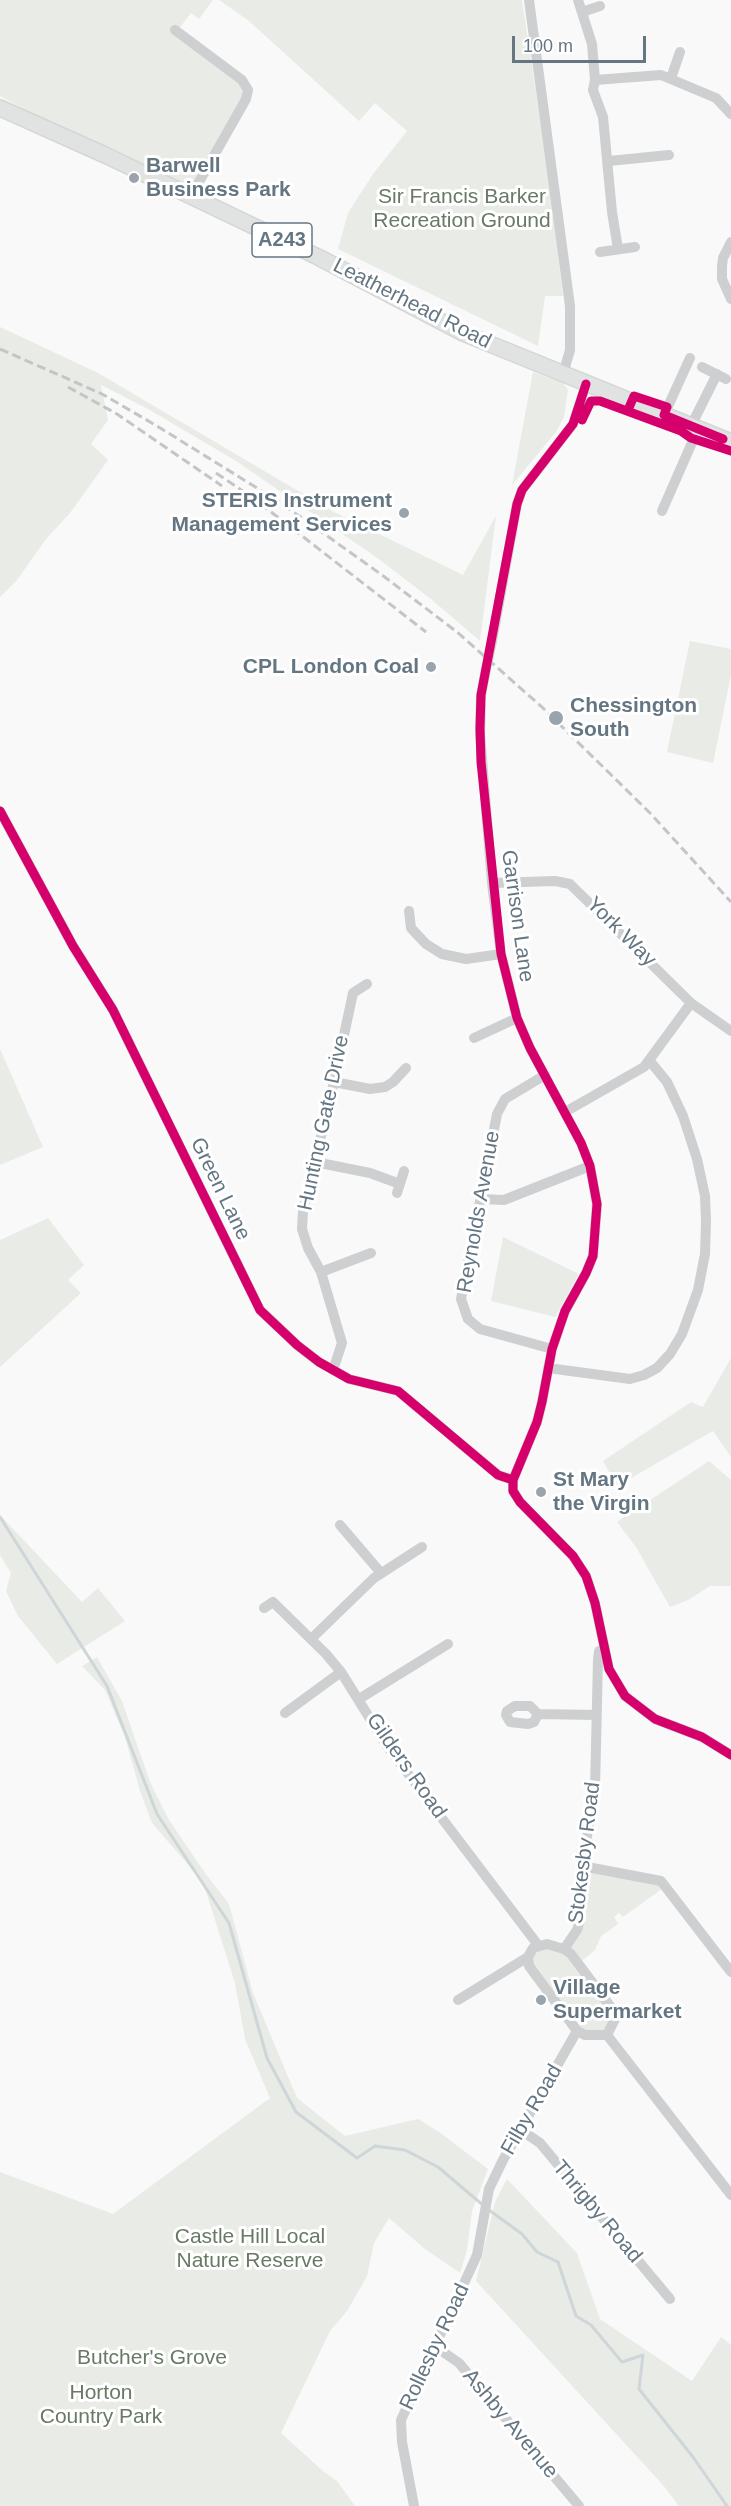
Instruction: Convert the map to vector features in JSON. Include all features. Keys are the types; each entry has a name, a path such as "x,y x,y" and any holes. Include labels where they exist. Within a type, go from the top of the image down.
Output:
{"highway":[{"name":"Leatherhead Road","path":"0,108 320,258 463,333 731,442"}],"street":[{"path":"528,0 570,306 570,350 563,374"},
{"path":"578,0 592,44 594,99 603,117 618,249"},
{"path":"582,12 600,6"},
{"path":"175,30 243,80 248,90 246,99 191,196"},
{"path":"671,78 680,52"},
{"path":"595,80 661,75 716,98 727,100 731,114"},
{"path":"609,161 665,159"},
{"path":"731,242 723,258 722,273 726,293 731,299"},
{"path":"600,252 635,247"},
{"path":"664,415 690,358"},
{"path":"662,511 695,428 721,377 702,367"},
{"name":"Garrison Lane","path":"513,1480 537,1422 552,1349 564,1311 593,1256 597,1204 590,1166 581,1143 517,1018 501,954 492,883 480,728 481,695 517,504 522,490 573,424 586,384"},
{"name":"Green Lane","path":"0,811 73,946 113,1010 260,1310 297,1345 333,1370 349,1379 398,1391 498,1475 513,1480"},
{"name":"York Way","path":"492,883 555,881 570,884 692,1002 731,1031"},
{"path":"409,911 411,928 434,950 454,958 466,959 501,954"},
{"name":"Hunting Gate Drive","path":"333,1370 342,1343 321,1272 308,1248 302,1229 303,1212 334,1082 352,993 367,984"},
{"path":"565,1112 644,1067 692,1002"},
{"path":"474,1038 517,1018"},
{"path":"548,1368 630,1379 644,1376 657,1368 670,1354 682,1334 698,1290 705,1254 705,1196 697,1159 683,1116 667,1082 649,1060"},
{"path":"334,1082 370,1089 385,1087 406,1068"},
{"name":"Reynolds Avenue","path":"545,1075 505,1099 497,1114 461,1299 468,1319 480,1329 552,1349"},
{"path":"315,1162 370,1173 399,1188 404,1171"},
{"path":"481,1199 504,1200 590,1166"},
{"path":"321,1272 371,1253"},
{"path":"513,1480 516,1497 573,1556 586,1576 595,1603 609,1669 618,1686 630,1701 655,1719 702,1737 731,1755"},
{"path":"340,1525 344,1537 381,1573"},
{"path":"311,1639 345,1604 381,1573 422,1547"},
{"name":"Gilders Road","path":"273,1601 341,1672 387,1746 538,1945"},
{"path":"359,1698 448,1644"},
{"name":"Stokesby Road","path":"564,1949 577,1930 580,1920 577,1900 595,1789 598,1654 605,1649"},
{"path":"289,1706 341,1672"},
{"path":"597,1694 618,1686"},
{"path":"538,1714 596,1716"},
{"path":"582,1866 661,1881 731,1972"},
{"path":"458,2000 528,1958 533,1948 548,1944 564,1949 570,1954 613,2010 615,2019 607,2035"},
{"path":"528,1958 529,1966 577,2031 585,2035 607,2035"},
{"name":"Filby Road","path":"489,2189 503,2160 577,2031"},
{"path":"607,2035 731,2195"},
{"name":"Thrigby Road","path":"521,2130 540,2144 670,2298"},
{"name":"Rollesby Road","path":"414,2506 402,2442 401,2420 477,2255 489,2189"},
{"name":"Ashby Avenue","path":"436,2347 459,2364 579,2506"}],"green space":[{"path":"0,0 213,0 199,19 191,13 174,35 242,86 242,96 189,189 65,131 0,96"},
{"name":"Sir Francis Barker Recreation Ground","path":"219,0 522,0 550,185 563,296 545,296 538,346 338,249 348,213 373,174 407,131 375,103 359,121 249,21"},
{"path":"0,327 98,373 334,512 463,575 496,516 480,641 431,599 376,557 236,461 150,410 101,385 108,420 91,444 108,460 70,513 46,539 17,580 0,597"},
{"path":"533,372 563,383 568,390 564,417 556,432 512,485"},
{"path":"690,641 731,649 731,675 713,763 667,752"},
{"path":"0,1049 43,1147 0,1165"},
{"path":"48,1218 84,1265 68,1280 81,1293 0,1367 0,1240"},
{"path":"503,1237 579,1274 555,1317 491,1301"},
{"path":"731,1358 731,1457 713,1431 617,1486 603,1461 691,1402 703,1407"},
{"path":"709,1461 731,1480 731,1586 710,1586 688,1600 670,1607 636,1547 617,1522"},
{"path":"0,1515 82,1602 98,1588 125,1621 57,1664 18,1616 6,1591 11,1573 0,1555"},
{"name":"Butcher's Grove","path":"97,1657 122,1701 150,1782 169,1820 229,1904 253,1993 297,2098 345,2136 418,2119 488,2169 472,2211 467,2250 460,2273 425,2249 389,2218 374,2243 367,2276 347,2311 330,2331 281,2433 337,2481 355,2506 0,2506 0,2172 113,2214 270,2098 245,2039 235,1983 203,1882 152,1823 140,1791 125,1737 105,1690 82,1666"},
{"path":"582,1866 666,1886 623,1917 619,1913 614,1917 618,1924 601,1936 595,1950 578,1964 613,2010 612,2028 585,2035 528,1957 533,1948 564,1949 577,1930"},
{"path":"507,2179 577,2253 600,2319 692,2381 721,2337 731,2345 731,2506 679,2506 663,2485 476,2281 495,2202"}],"waterway":[{"path":"0,1517 107,1686 157,1814 229,1923 267,2058 296,2112 357,2158 375,2146 405,2150 438,2167 484,2206"},
{"path":"489,2210 522,2234 537,2252 558,2262 576,2316 591,2325 622,2362 643,2355 639,2389 693,2457 727,2506"}],"railway":[{"path":"0,349 102,394 157,426 278,501 382,575 457,632 543,708 650,813 731,902"},
{"path":"68,387 117,414 222,486"},
{"path":"216,473 253,498 426,632"}],"cycle path":[{"path":"586,384 573,424 522,490 517,504 481,695 481,762 501,954 517,1018 530,1048 581,1143 590,1166 597,1204 593,1256 565,1311 552,1349 537,1422 513,1480 513,1491 520,1502 573,1556 586,1576 595,1603 609,1669 625,1696 655,1719 702,1737 731,1755"},
{"path":"628,410 634,396 667,407 664,415 723,439"},
{"path":"582,420 591,401 600,401 681,431 691,438 731,451"},
{"path":"0,811 73,946 113,1010 260,1310 319,1362 349,1379 398,1391 498,1475 513,1480"}],"place":[{"name":"Barwell Business Park","path":"134,178"},
{"name":"STERIS Instrument Management Services","path":"404,513"},
{"name":"CPL London Coal","path":"431,667"},
{"name":"Chessington South","path":"556,718"},
{"name":"St Mary the Virgin","path":"541,1492"},
{"name":"Village Supermarket","path":"541,2000"}],"park label":[{"name":"Castle Hill Local Nature Reserve","path":"250,2249"},
{"name":"Horton Country Park","path":"101,2405"}]}
